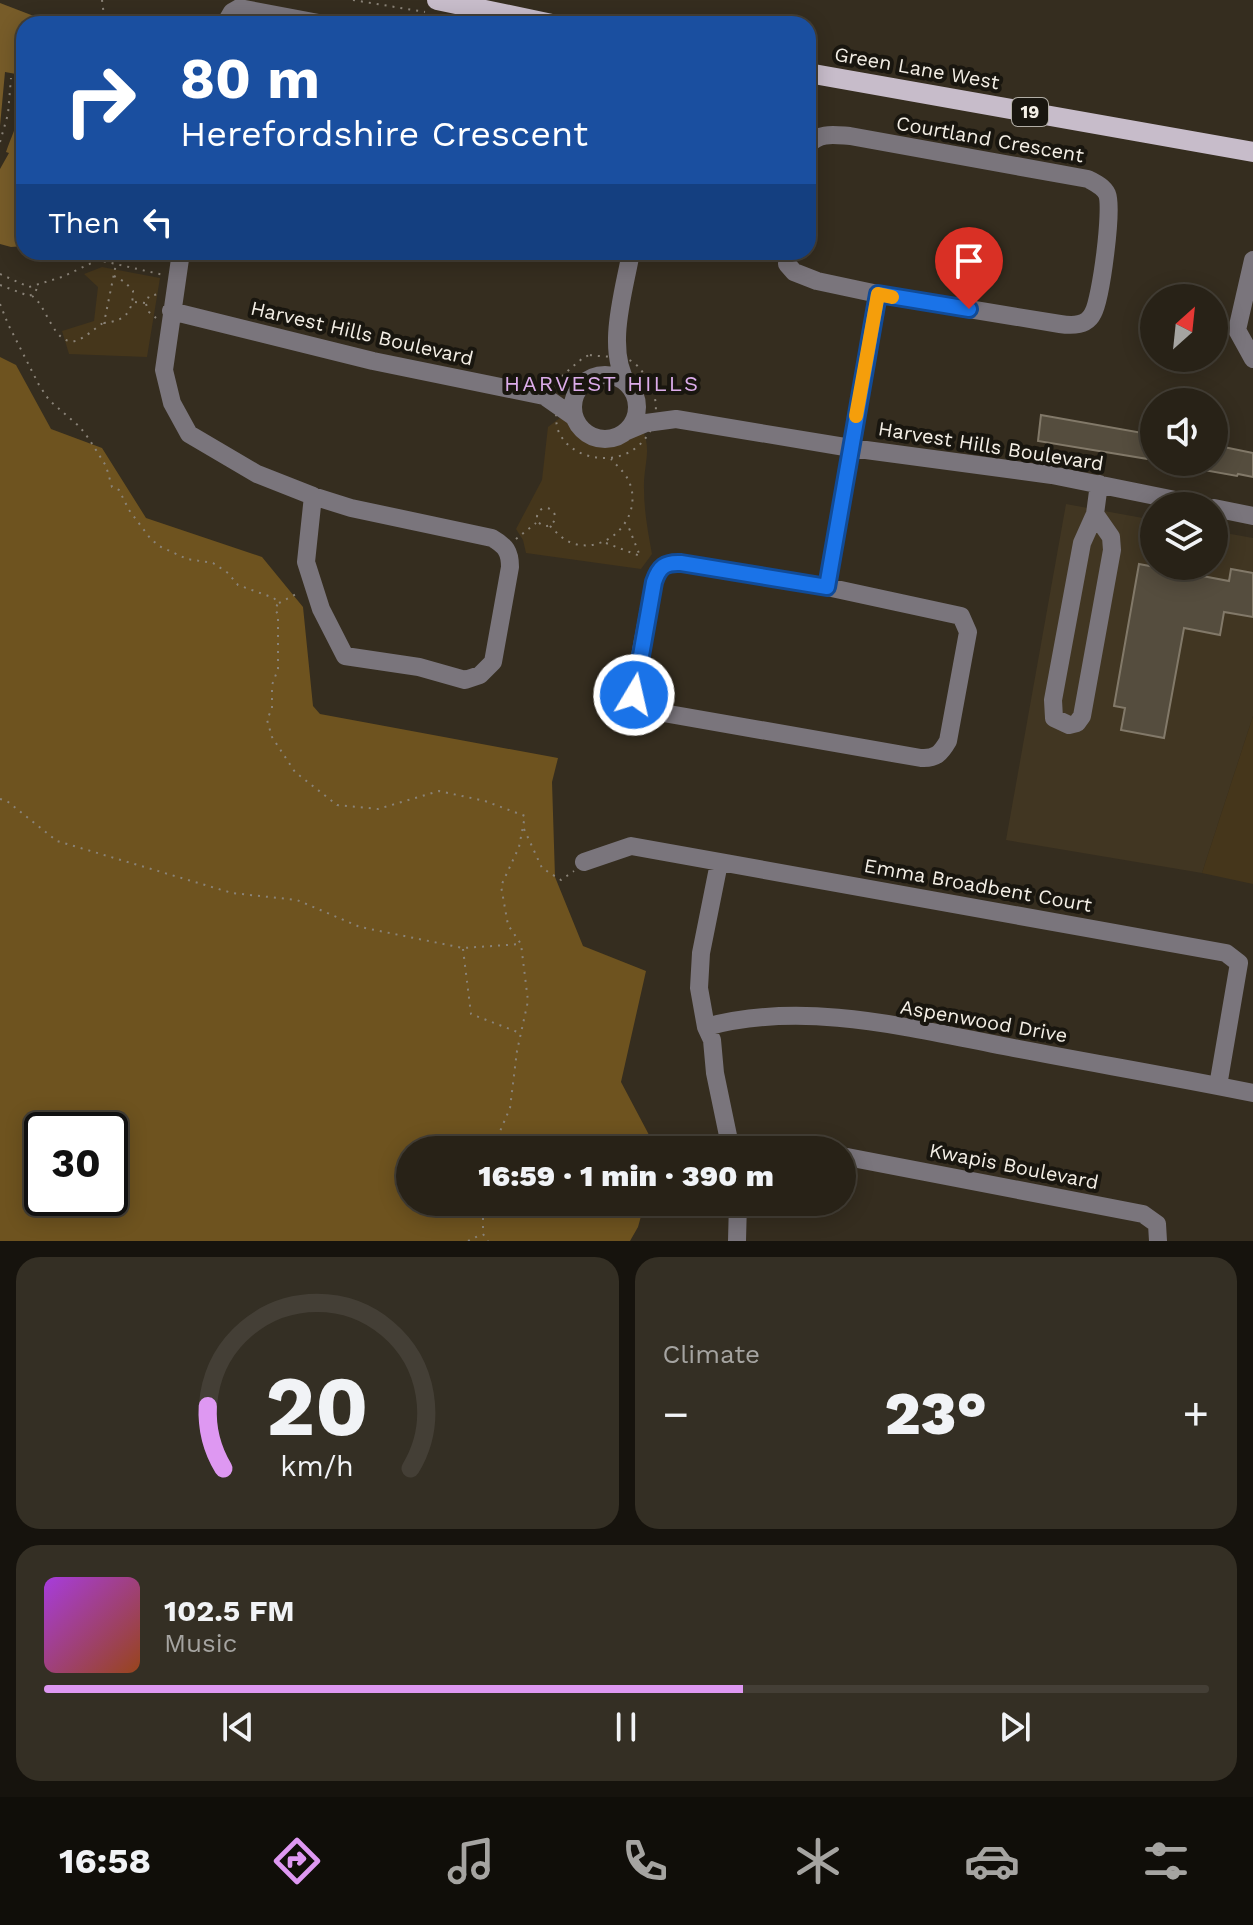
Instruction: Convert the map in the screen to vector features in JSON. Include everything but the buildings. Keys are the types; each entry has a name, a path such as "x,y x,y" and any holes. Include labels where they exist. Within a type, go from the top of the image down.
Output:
{"main road":[{"path":"431,6 498,16"},
{"name":"Green Lane West","path":"816,74 1253,152"}],"street":[{"path":"230,16 239,8 282,16"},
{"name":"Courtland Crescent","path":"787,260 787,264 802,276 878,294 1077,326 1093,314 1098,296 1110,211 1106,193 1099,185 1088,179 850,136 827,134 816,139"},
{"path":"180,260 164,370 172,403 189,434 257,474 313,496 351,508 492,538 506,547 510,567 493,662 480,675 465,680 419,667 345,656 321,609 306,562 313,496"},
{"path":"627,431 635,416 631,390 613,354 630,260"},
{"path":"1253,260 1237,330 1253,359"},
{"path":"827,587 878,294"},
{"name":"Harvest Hills Boulevard","path":"171,311 373,361 554,397 574,417"},
{"path":"613,354 575,395 574,417 579,426 595,438 606,439 654,416"},
{"path":"554,397 608,375 631,390"},
{"name":"Harvest Hills Boulevard","path":"631,390 654,416 851,448 1052,475 1140,493"},
{"path":"1095,514 1111,537 1112,550 1082,716 1077,723 1069,725 1054,718 1053,700 1082,543 1095,514 1099,484"},
{"path":"1228,511 1253,516"},
{"path":"681,563 827,587 961,616 968,632 948,741 941,753 931,759 921,758 652,711 637,701 634,688 654,582 657,572 664,565 681,563"},
{"name":"Emma Broadbent Court","path":"584,862 631,846 1226,953 1239,963 1218,1086"},
{"path":"719,863 701,953 699,988 706,1027 712,1040 715,1073 728,1136"},
{"name":"Aspenwood Drive","path":"706,1027 728,1021 790,1014 842,1019 1253,1093"},
{"name":"Kwapis Boulevard","path":"856,1159 1143,1214 1157,1224 1158,1241"},
{"path":"737,1241 738,1216"}],"path":[{"path":"353,0 431,6"},
{"path":"0,142 8,114 11,78"},
{"path":"80,260 80,268"},
{"path":"0,274 29,287 98,260 116,263 176,285"},
{"path":"104,323 116,263"},
{"path":"0,285 39,300 59,335 76,341 104,323 116,322 127,316 133,291 114,276"},
{"path":"32,296 38,284"},
{"path":"133,301 146,303 149,296 176,285"},
{"path":"0,304 49,400 89,439 106,466 112,487 119,490 129,510 150,538 159,546 187,559 213,563 228,573 238,585 274,598 278,603"},
{"path":"613,354 637,364 655,388 654,416 636,448 600,459 585,455 562,438 556,426 554,397 563,375 584,357 613,354"},
{"path":"550,526 561,537 576,544 592,545 622,529 633,500 630,484 611,458"},
{"path":"506,547 538,522 539,510 548,508 555,515 555,521 550,526 538,522"},
{"path":"604,541 609,546 640,556 626,522"},
{"path":"314,585 278,603 275,610 278,614 278,669 272,685 272,708 267,720 272,737 295,772 337,805 378,809 439,791 485,801 525,816 519,847 501,886 508,925 521,944 528,1001 510,1108 498,1136"},
{"path":"0,799 7,801 57,841 232,893 297,900 360,927 463,948 521,944"},
{"path":"523,828 542,868 561,880 584,862"},
{"path":"463,948 471,1014 521,1034"},
{"path":"483,1216 483,1234 488,1241"},
{"path":"468,1241 483,1234"}],"shaded area":[{"path":"0,3 34,16 16,16 16,74 5,72 0,126"},
{"path":"16,126 16,247 0,244 0,169 9,153 6,152"},
{"path":"102,267 160,278 147,357 69,354 62,331 94,321 98,287 84,274"},
{"path":"0,357 16,365 51,429 102,448 146,518 262,557 303,607 313,706 320,714 558,758 552,782 555,877 583,946 646,971 621,1082 650,1136 396,1136 396,1216 641,1216 630,1241 0,1241"},
{"path":"565,414 582,434 599,442 618,441 643,431 647,452 645,505 652,554 641,569 526,553 516,529 542,480 548,427"},
{"path":"1066,504 1140,517 1140,580 1228,580 1228,534 1253,538 1253,716 1202,873 1006,840"},
{"path":"1253,716 1253,884 1202,873"}],"slow traffic":[{"path":"856,416 878,294 892,297"}],"district":[{"name":"HARVEST HILLS","path":"602,383"}],"route":[{"path":"634,695 654,582 657,572 664,565 681,563 827,587 878,294 969,309"}]}
